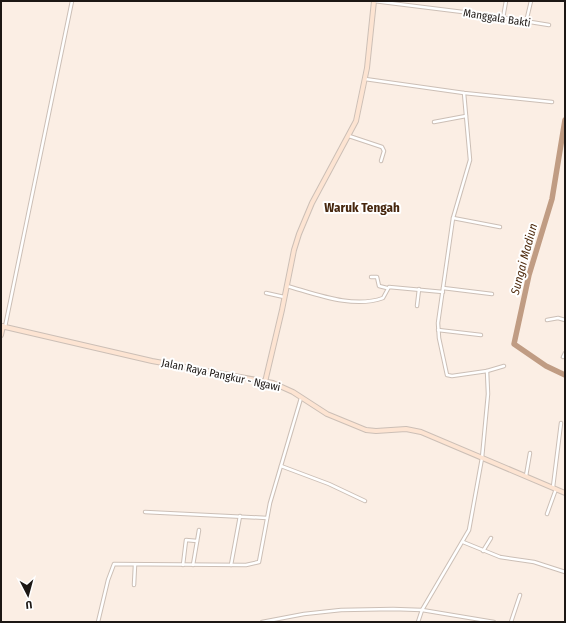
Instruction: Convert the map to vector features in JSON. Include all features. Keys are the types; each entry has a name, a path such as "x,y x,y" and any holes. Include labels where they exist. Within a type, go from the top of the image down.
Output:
{"main road":[{"path":"266,382 299,234 312,203 356,121 365,79 372,30 374,1"},
{"path":"1,335 3,326"},
{"name":"Jalan Raya Pangkur - Ngawi","path":"3,326 152,361 281,386 327,414 361,428 376,431 406,429 421,432 565,492"}],"street":[{"path":"3,326 72,1"},
{"name":"Manggala Bakti","path":"374,1 549,25"},
{"path":"503,18 506,1"},
{"path":"526,22 531,1"},
{"path":"365,79 464,93 552,102"},
{"path":"464,93 470,160 453,218 438,330 447,376 487,371 504,366"},
{"path":"434,122 466,116"},
{"path":"349,136 382,146 384,151 381,161"},
{"path":"453,218 500,227"},
{"path":"371,277 377,277 379,286 387,288 492,294"},
{"path":"287,286 330,298 353,301 380,299 385,296 387,288"},
{"path":"417,306 419,289"},
{"path":"266,294 285,298"},
{"path":"547,320 558,318 565,320"},
{"path":"438,330 481,335"},
{"path":"563,357 565,353"},
{"path":"418,622 422,610 463,542 470,526 482,458 488,394 487,371"},
{"path":"98,622 108,580 114,564 183,566 253,565 259,562 267,518 301,398"},
{"path":"547,514 554,488 561,423"},
{"path":"560,437 565,437"},
{"path":"526,476 530,453"},
{"path":"281,466 329,484 365,501"},
{"path":"145,512 267,518"},
{"path":"231,565 240,516"},
{"path":"193,565 199,530"},
{"path":"484,551 490,538"},
{"path":"183,566 186,541 188,539 197,541"},
{"path":"463,542 500,557 534,562 565,572"},
{"path":"134,585 135,565"},
{"path":"511,622 520,595"},
{"path":"262,622 288,616 326,612 422,610 494,622"}],"waterway":[{"name":"Sungai Madiun","path":"565,120 552,199 529,275 514,344 546,366 565,375"}],"district":[{"name":"Waruk Tengah","path":"362,207"}]}
